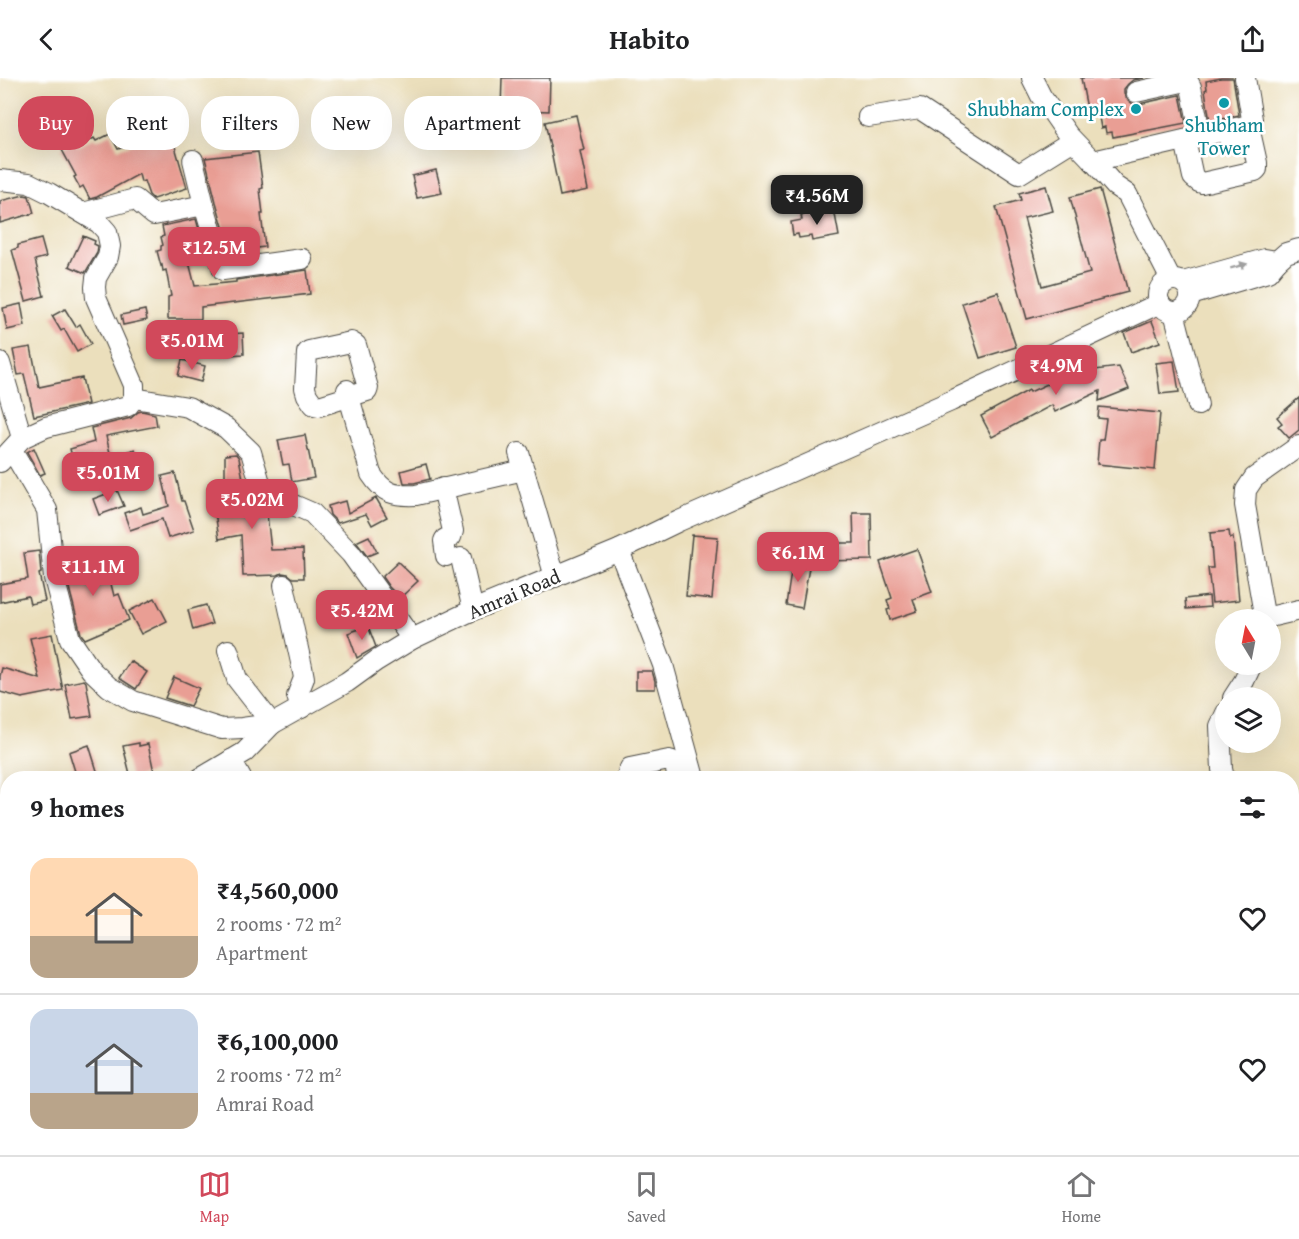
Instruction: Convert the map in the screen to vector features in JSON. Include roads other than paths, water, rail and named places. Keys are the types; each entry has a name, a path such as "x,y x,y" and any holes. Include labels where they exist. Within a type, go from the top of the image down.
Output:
{"street":[{"path":"1032,78 1041,96 1072,141 1094,161 1115,186 1128,194 1173,293 1198,405"},
{"path":"1094,161 1191,141 1249,125 1252,123 1245,78"},
{"path":"1136,92 1182,82 1189,83 1191,87 1191,141"},
{"path":"868,117 921,109 1019,174 1072,141"},
{"path":"193,160 223,270 302,259"},
{"path":"0,180 29,183 99,223 107,232 110,246 108,257 96,278 94,287 96,298 134,385 134,398 128,406 46,427 11,450"},
{"path":"83,213 135,199 153,215 204,205"},
{"name":"Amrai Road","path":"0,363 11,450 47,510 54,578 70,639 91,669 110,687 133,701 222,729 242,728 272,724 347,682 412,639 473,610 619,550 679,521 951,401 1173,293 1265,259 1277,261 1286,253 1299,249"},
{"path":"348,394 371,474 376,482 387,491 399,495 416,495 521,461 555,577"},
{"path":"134,398 189,407 226,428 251,452 266,496 312,513 351,555 412,639"},
{"path":"1263,609 1245,505 1246,490 1254,478 1299,446"},
{"path":"443,488 453,531 451,537 444,541 454,557 473,610"},
{"path":"619,550 663,664 692,771"},
{"path":"284,585 304,678 297,696 301,708"},
{"path":"1281,615 1299,610"},
{"path":"213,771 244,752 272,724 237,679 228,650"},
{"path":"1221,753 1222,771"},
{"path":"231,760 237,771"},
{"path":"628,771 630,768 672,760 676,771"}],"place":[{"name":"Shubham Tower","path":"1224,103"},
{"name":"Shubham Complex","path":"1136,109"}]}
